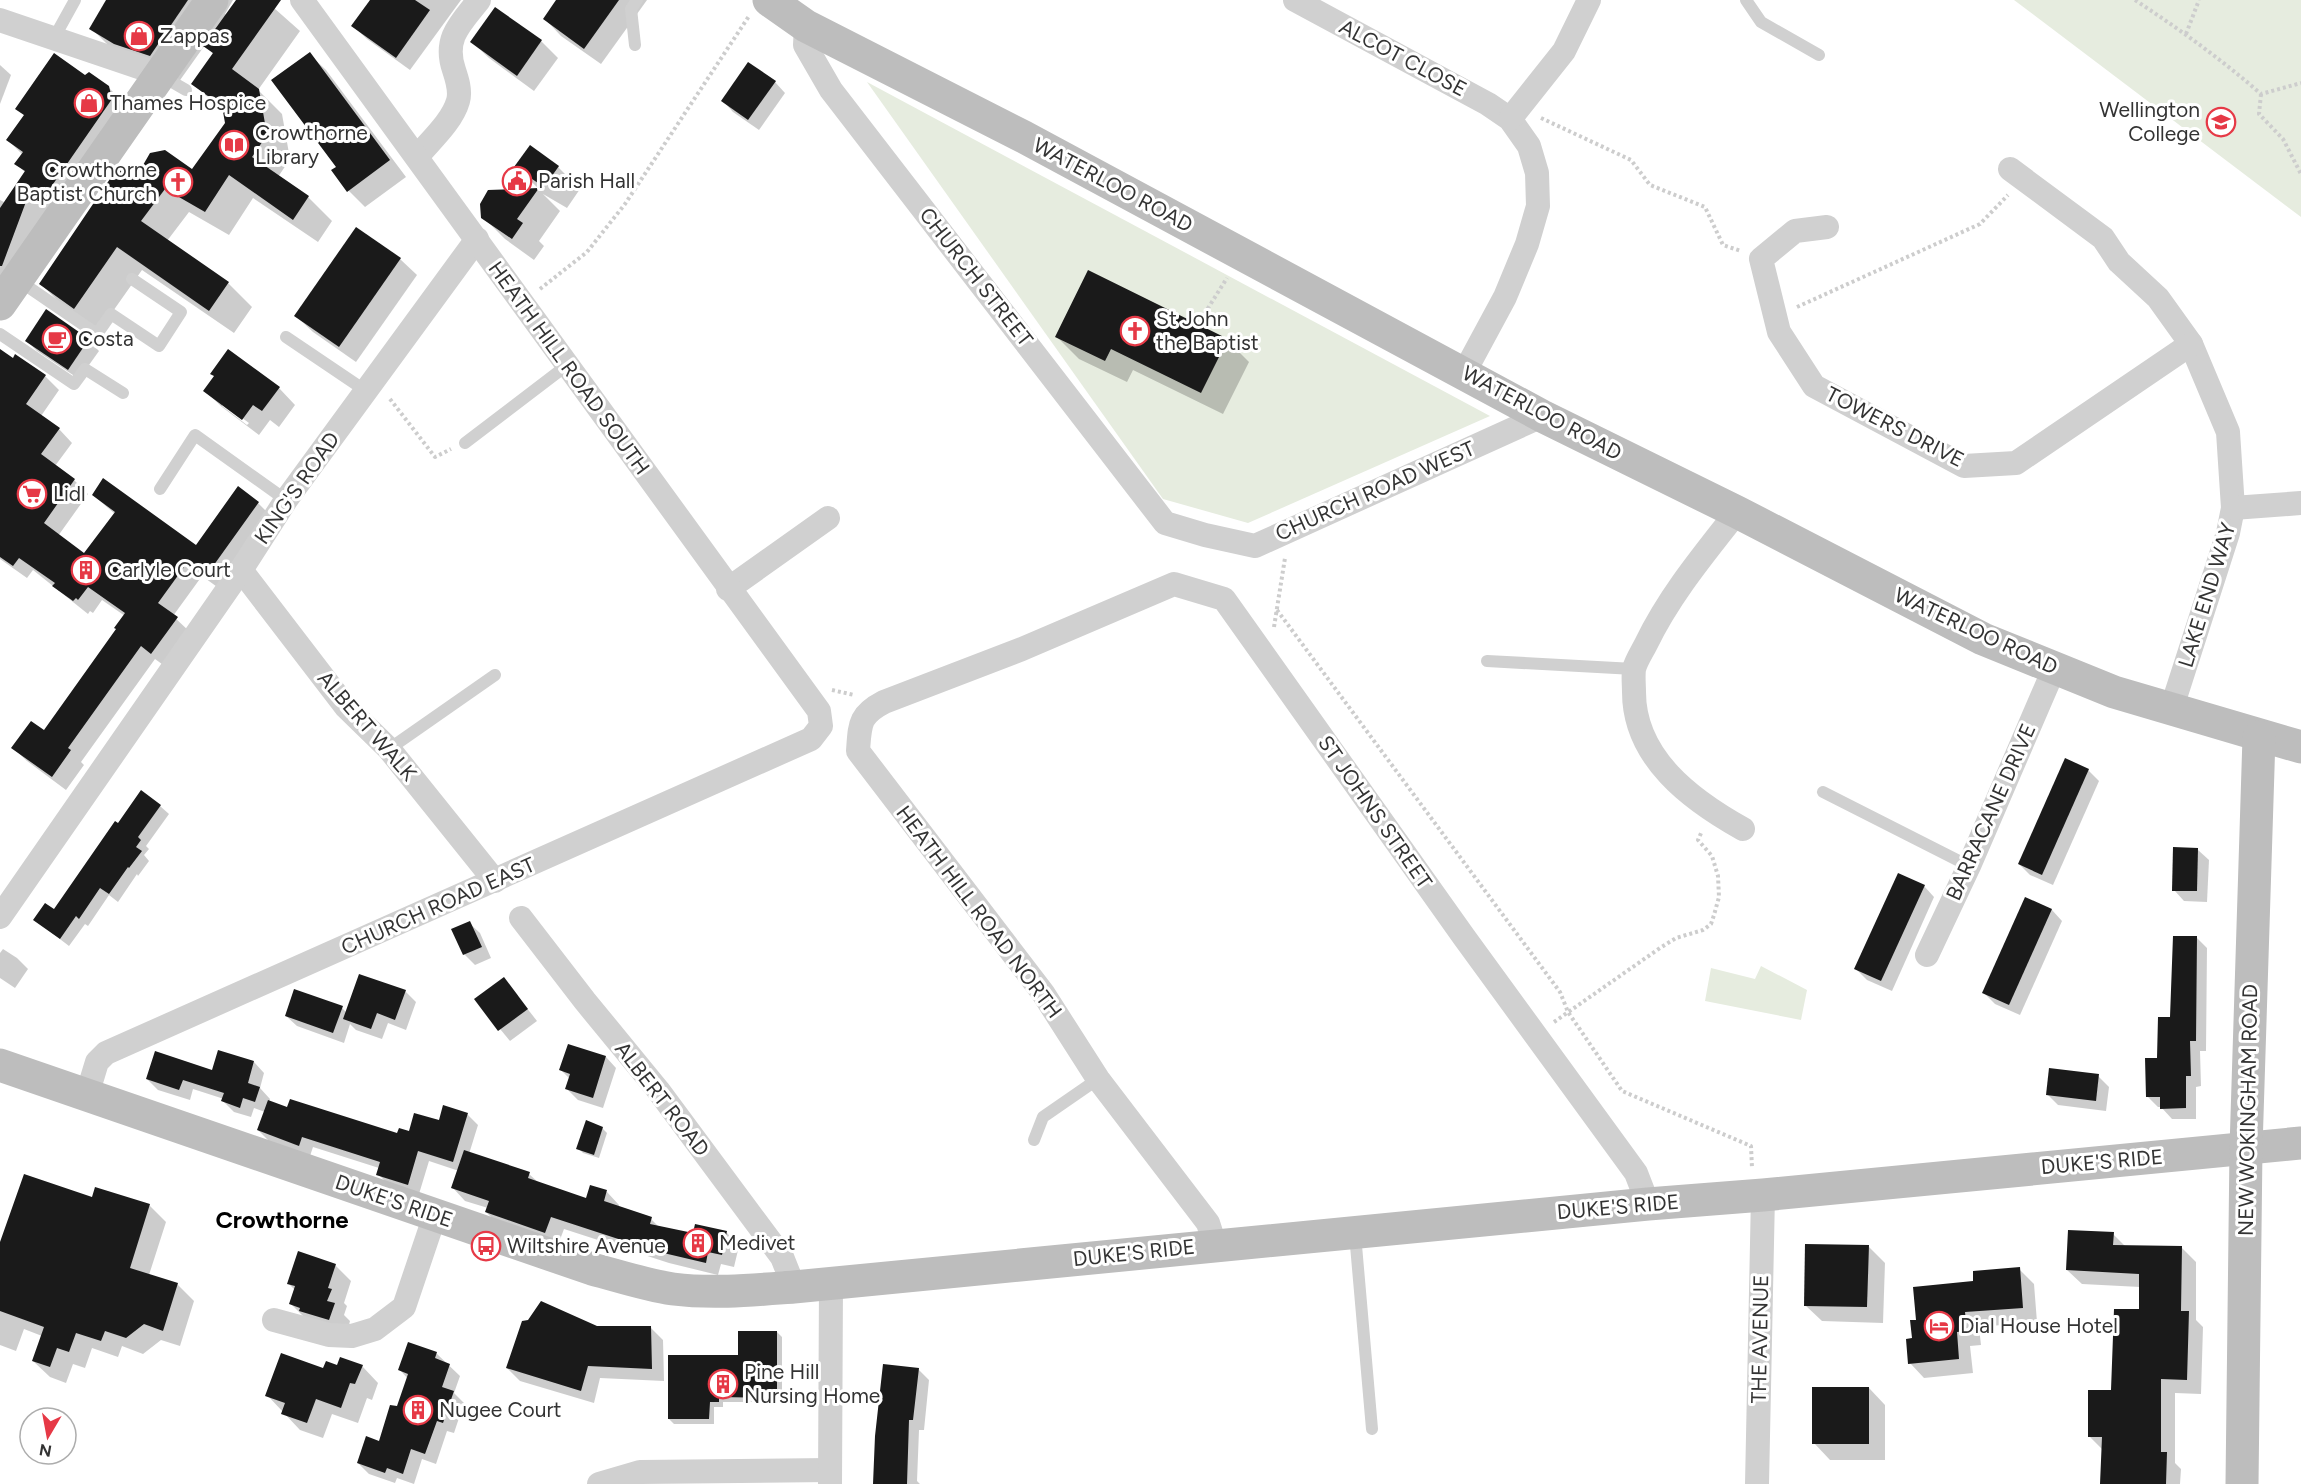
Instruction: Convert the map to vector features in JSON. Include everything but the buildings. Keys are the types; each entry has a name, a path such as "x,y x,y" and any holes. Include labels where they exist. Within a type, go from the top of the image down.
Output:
{"street":[{"path":"8,292 173,82 212,0"},
{"name":"HEATH HILL ROAD SOUTH","path":"302,0 728,589 819,711 821,726 811,739"},
{"path":"417,157 453,114 459,100 459,88 450,58 453,33 479,0"},
{"name":"ALCOT CLOSE","path":"1295,0 1455,85 1514,113 1537,173 1538,206 1527,244 1505,297 1464,373"},
{"path":"1514,113 1564,51 1589,0"},
{"path":"761,5 806,26"},
{"path":"0,20 173,82"},
{"name":"WATERLOO ROAD","path":"806,26 1024,137 1542,416 1737,512 1983,639 2114,692 2259,737 2301,747"},
{"name":"CHURCH STREET","path":"806,26 805,45 831,90 1165,523 1206,536"},
{"name":"LAKE END WAY","path":"2017,174 2103,238 2119,262 2158,298 2191,344 2228,432 2233,508 2228,533 2171,710"},
{"path":"1761,259 1795,231 1827,226"},
{"name":"KING'S ROAD","path":"0,917 241,570 286,500 477,239"},
{"name":"TOWERS DRIVE","path":"1761,259 1779,332 1814,386 1964,466 2016,464 2191,344"},
{"name":"CHURCH ROAD WEST","path":"1206,536 1255,546 1542,416"},
{"path":"2233,508 2301,503"},
{"path":"1737,512 1686,577 1653,629 1634,669 1634,711 1650,750 1680,787 1715,813 1743,829"},
{"path":"728,589 828,518"},
{"name":"ALBERT WALK","path":"241,570 346,707 389,749 495,881"},
{"name":"ST JOHNS STREET","path":"1022,650 1174,584 1224,599 1464,937 1636,1173 1648,1204"},
{"name":"HEATH HILL ROAD NORTH","path":"1022,650 884,702 867,711 860,728 858,751 1043,993 1098,1079 1208,1223 1215,1245"},
{"name":"BARRACANE DRIVE","path":"1927,955 1969,866 2054,669"},
{"name":"NEW WOKINGHAM ROAD","path":"2242,1484 2246,1148 2259,737"},
{"name":"CHURCH ROAD EAST","path":"87,1095 97,1062 106,1053 811,739"},
{"name":"ALBERT ROAD","path":"520,918 658,1090 782,1257 794,1287"},
{"name":"DUKE'S RIDE","path":"0,1065 592,1269 673,1289 718,1291 794,1287 2301,1143"},
{"name":"THE AVENUE","path":"1757,1484 1759,1195"},
{"path":"274,1320 329,1335 352,1336 375,1329 404,1307 435,1215"},
{"path":"599,1484 640,1472 830,1477 831,1282"}],"lane":[{"path":"54,38 75,0"},
{"path":"635,45 631,9 637,0"},
{"path":"1746,0 1761,22 1819,55"},
{"path":"8,292 98,334 111,314 159,346 181,312 132,279"},
{"path":"0,334 74,384 85,369 123,393"},
{"path":"286,337 370,385"},
{"path":"465,443 566,366"},
{"path":"159,489 195,435 286,500"},
{"path":"1487,661 1634,669"},
{"path":"389,749 495,675"},
{"path":"1823,792 1969,866"},
{"path":"1034,1140 1043,1117 1098,1079"},
{"path":"1355,1232 1372,1429"}],"path":[{"path":"2135,0 2229,65 2261,94"},
{"path":"2186,34 2199,0"},
{"path":"523,303 587,252 624,204 761,5"},
{"path":"2261,94 2301,83"},
{"path":"2261,94 2259,114 2283,139 2301,174"},
{"path":"1514,113 1631,160 1650,185 1705,207 1723,245 1761,259"},
{"path":"1775,317 1980,224 2017,174"},
{"path":"1198,324 1242,255"},
{"path":"370,385 435,457 465,443"},
{"path":"1260,649 1272,638 1277,610 1286,550 1278,535"},
{"path":"1277,610 1560,992 1568,1012 1622,1091 1751,1146 1759,1195"},
{"path":"798,683 884,702"},
{"path":"1537,1035 1668,943 1676,938 1703,930 1711,924 1719,897 1718,876 1712,856 1698,840 1704,827 1715,813"}],"shaded area":[{"name":"Wellington College","path":"2014,0 2301,0 2301,217"},
{"path":"867,82 1490,416 1248,523 1163,499"},
{"path":"1761,966 1807,990 1801,1020 1705,1001 1711,968 1755,979"}],"place":[{"name":"Zappas","path":"139,36"},
{"name":"Thames Hospice","path":"89,103"},
{"name":"Wellington College","path":"2221,122"},
{"name":"Crowthorne Library","path":"234,145"},
{"name":"Parish Hall","path":"517,181"},
{"name":"Crowthorne Baptist Church","path":"178,182"},
{"name":"St John the Baptist","path":"1135,331"},
{"name":"Costa","path":"57,339"},
{"name":"Lidl","path":"32,494"},
{"name":"Carlyle Court","path":"86,570"},
{"name":"Medivet","path":"698,1243"},
{"name":"Wiltshire Avenue","path":"486,1246"},
{"name":"Dial House Hotel","path":"1939,1326"},
{"name":"Pine Hill Nursing Home","path":"723,1384"},
{"name":"Nugee Court","path":"418,1410"}],"district":[{"name":"Crowthorne","path":"282,1220"}]}
